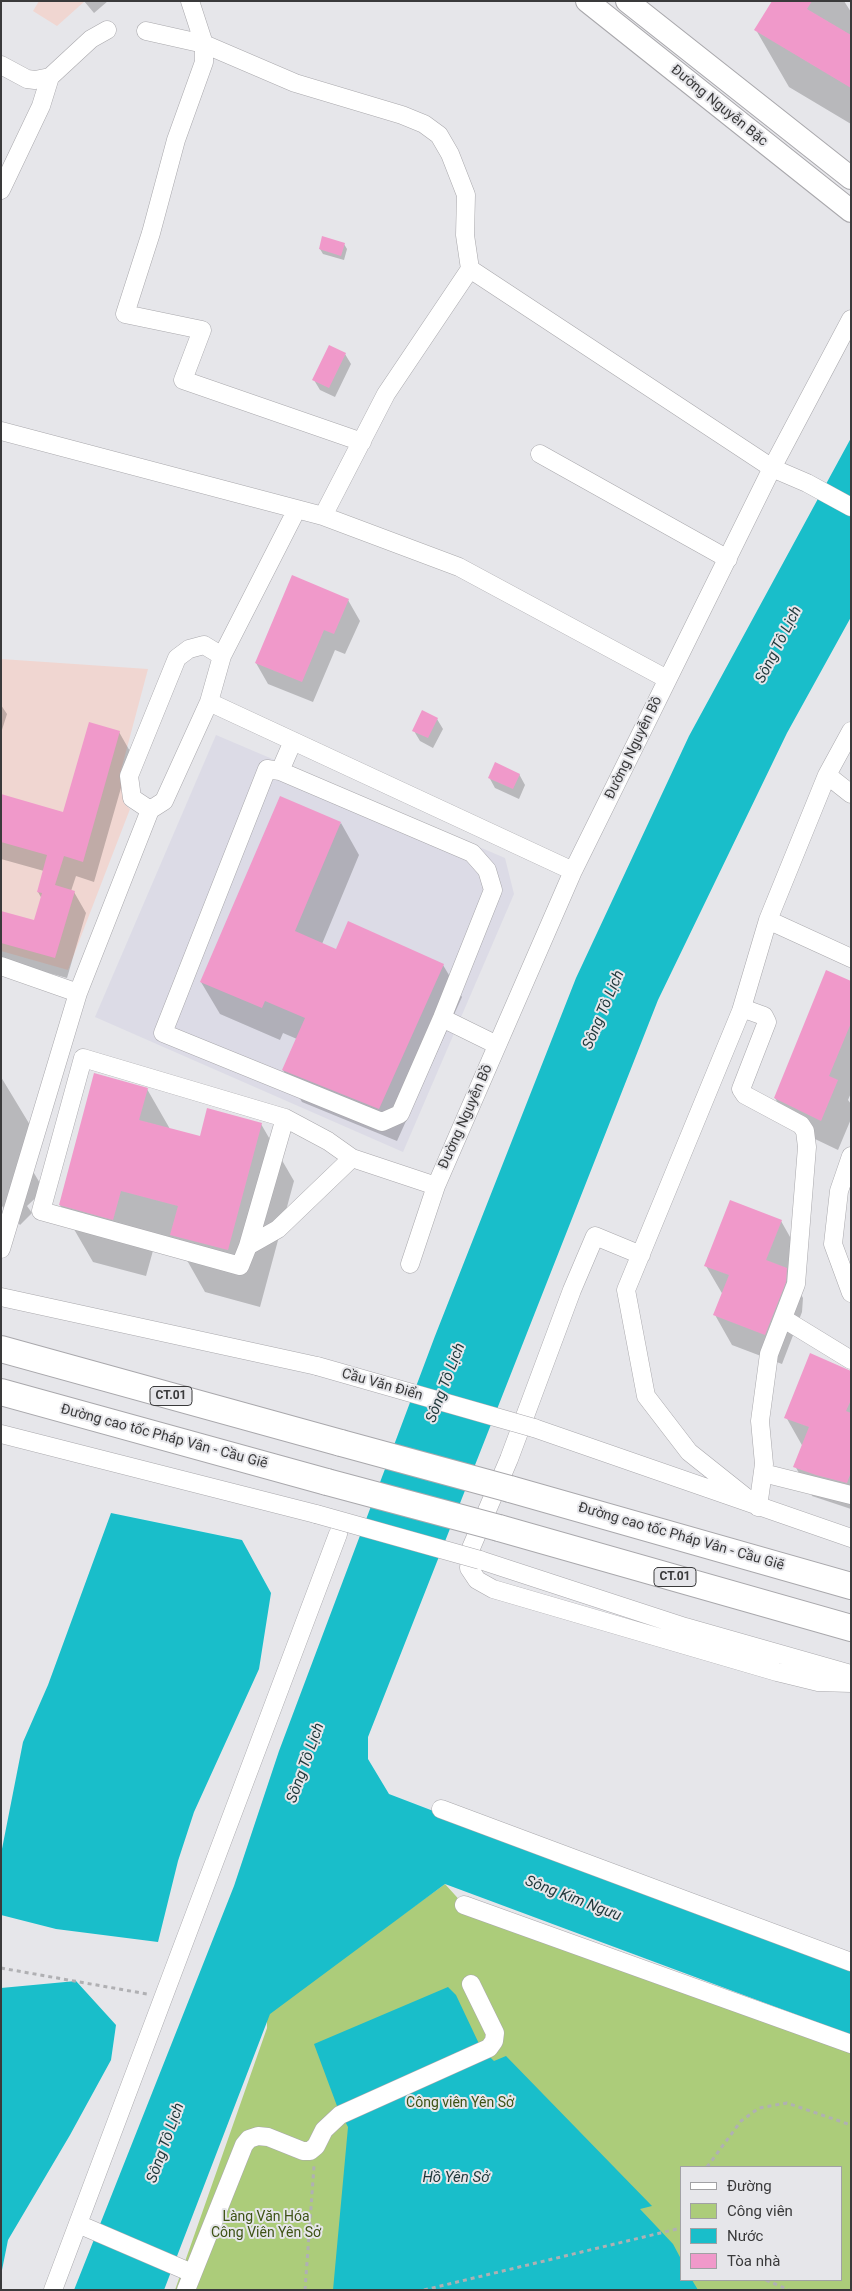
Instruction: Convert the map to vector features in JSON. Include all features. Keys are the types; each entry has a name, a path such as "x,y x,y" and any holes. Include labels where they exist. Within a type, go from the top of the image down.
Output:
{"highway":[{"name":"Đường cao tốc Pháp Vân - Cầu Giẽ","path":"1,1349 510,1489 851,1586"},
{"name":"Đường cao tốc Pháp Vân - Cầu Giẽ","path":"1,1392 499,1528 851,1628"}],"main road":[{"name":"Đường Nguyễn Bặc","path":"587,1 851,211"},
{"name":"Đường Nguyễn Bặc","path":"627,1 851,178"}],"street":[{"path":"190,1 204,44 204,62 176,140 151,233 125,314 202,330 183,380 362,442"},
{"path":"1,190 40,106 50,77 91,39 106,30"},
{"path":"146,31 204,44 295,83 402,115 424,124 439,136 450,154 466,195 465,235 470,269 386,394 323,516"},
{"path":"1,66 27,79 35,80 50,77"},
{"path":"470,269 772,468 807,483 851,507"},
{"name":"Đường Nguyễn Bồ","path":"410,1264 436,1186 573,871 772,468 851,319"},
{"path":"1,431 323,516 458,568 667,679"},
{"path":"540,454 728,559"},
{"path":"1,1250 78,993 150,810 164,801 209,702 222,656 297,509"},
{"path":"150,810 132,798 129,776 177,658 189,649 204,645 222,656"},
{"path":"209,702 573,871"},
{"path":"758,1506 689,1452 646,1396 626,1290 742,1008 768,920 827,775 851,731"},
{"path":"280,771 293,741"},
{"path":"267,769 280,771 472,853 487,870 493,890 442,1018 400,1114 382,1122 163,1033 267,769"},
{"path":"827,775 851,794"},
{"path":"768,920 851,958"},
{"path":"1,966 78,993"},
{"path":"742,1008 764,1016 767,1022 741,1090 744,1095 801,1125 805,1131 807,1147 796,1284 770,1354 760,1421 762,1473 758,1506"},
{"path":"442,1018 498,1045"},
{"path":"285,1118 248,1246 240,1266 41,1211 83,1058 285,1118 352,1158 436,1186"},
{"path":"851,1156 839,1191 834,1244 851,1293"},
{"path":"248,1246 278,1229 352,1158"},
{"path":"641,1255 595,1236 572,1290 509,1459 471,1548 469,1568 477,1580 492,1590 778,1672 818,1682 851,1683"},
{"name":"Cầu Văn Điển","path":"1,1297 317,1366 534,1428 851,1538"},
{"path":"784,1319 851,1360"},
{"path":"1,1434 316,1514 480,1560 685,1627 851,1674"},
{"path":"762,1473 851,1495"},
{"path":"53,2290 338,1534"},
{"path":"441,1809 851,1962"},
{"path":"464,1904 851,2044"},
{"path":"78,2224 189,2282 244,2145 249,2139 258,2136 268,2137 303,2151 310,2151 316,2146 324,2130 340,2115 489,2048 494,2041 496,2033 471,1984"}],"path":[{"path":"1,1968 164,1997"},
{"path":"708,2166 741,2121 759,2108 787,2103 851,2125"},
{"path":"305,2290 316,2146"},
{"path":"424,2290 678,2228"},
{"path":"768,2281 788,2290"}],"shaded area":[{"path":"39,1 85,1 57,26 33,11"},
{"path":"1,659 148,669 120,774 124,803 130,809 68,970 1,951"},
{"path":"216,735 505,858 514,894 403,1152 95,1017"}],"green space":[{"name":"Công viên Yên Sở","path":"445,1884 464,1905 851,2044 851,2290 175,2290 267,2028 267,2013"}],"water":[{"path":"851,438 851,617 787,733 658,1000 368,1737 368,1759 389,1794 851,1971 851,2035 445,1884 270,2014 164,2290 74,2290 234,1886 279,1751 435,1336 576,978 689,736"},
{"path":"111,1513 242,1540 271,1593 259,1669 194,1812 178,1861 158,1942 56,1929 1,1915 1,1854 23,1742 48,1685"},
{"path":"76,1981 116,2025 111,2060 70,2135 8,2240 1,2275 1,1988"},
{"name":"Hồ Yên Sở","path":"448,1987 456,1995 481,2048 494,2061 506,2056 652,2206 640,2209 673,2244 680,2257 680,2281 693,2281 698,2290 333,2290 348,2127 337,2106 314,2044"}],"building":[{"path":"772,1 812,1 807,9 851,35 851,88 754,30"},
{"path":"322,236 345,243 341,256 319,249"},
{"path":"329,345 346,353 329,388 312,380"},
{"path":"292,575 349,599 334,634 324,630 302,682 255,663"},
{"path":"422,710 438,718 428,738 412,731"},
{"path":"89,722 120,731 83,862 64,856 55,885 75,891 55,958 1,943 1,911 34,920 42,893 37,892 47,855 1,842 1,794 63,812"},
{"path":"495,762 520,774 513,789 488,778"},
{"path":"280,796 341,822 295,931 336,949 348,921 444,964 379,1109 282,1070 305,1018 265,1001 262,1008 200,982"},
{"path":"826,970 851,981 851,1023 829,1076 838,1080 821,1121 774,1098"},
{"path":"94,1073 148,1088 139,1120 200,1136 207,1108 262,1123 228,1250 170,1235 178,1206 121,1191 113,1220 59,1205"},
{"path":"730,1200 782,1220 766,1260 787,1268 786,1282 765,1335 713,1315 729,1275 704,1266"},
{"path":"810,1353 851,1371 851,1400 846,1411 851,1413 851,1472 847,1483 793,1467 809,1427 784,1418"}],"water label":[{"name":"Sông Tô Lịch","path":"779,645"},
{"name":"Sông Tô Lịch","path":"604,1010"},
{"name":"Sông Tô Lịch","path":"446,1383"},
{"name":"Sông Tô Lịch","path":"306,1763"},
{"name":"Sông Kim Ngưu","path":"573,1899"},
{"name":"Sông Tô Lịch","path":"166,2143"}],"park label":[{"name":"Làng Văn Hóa Công Viên Yên Sở","path":"266,2226"}]}
